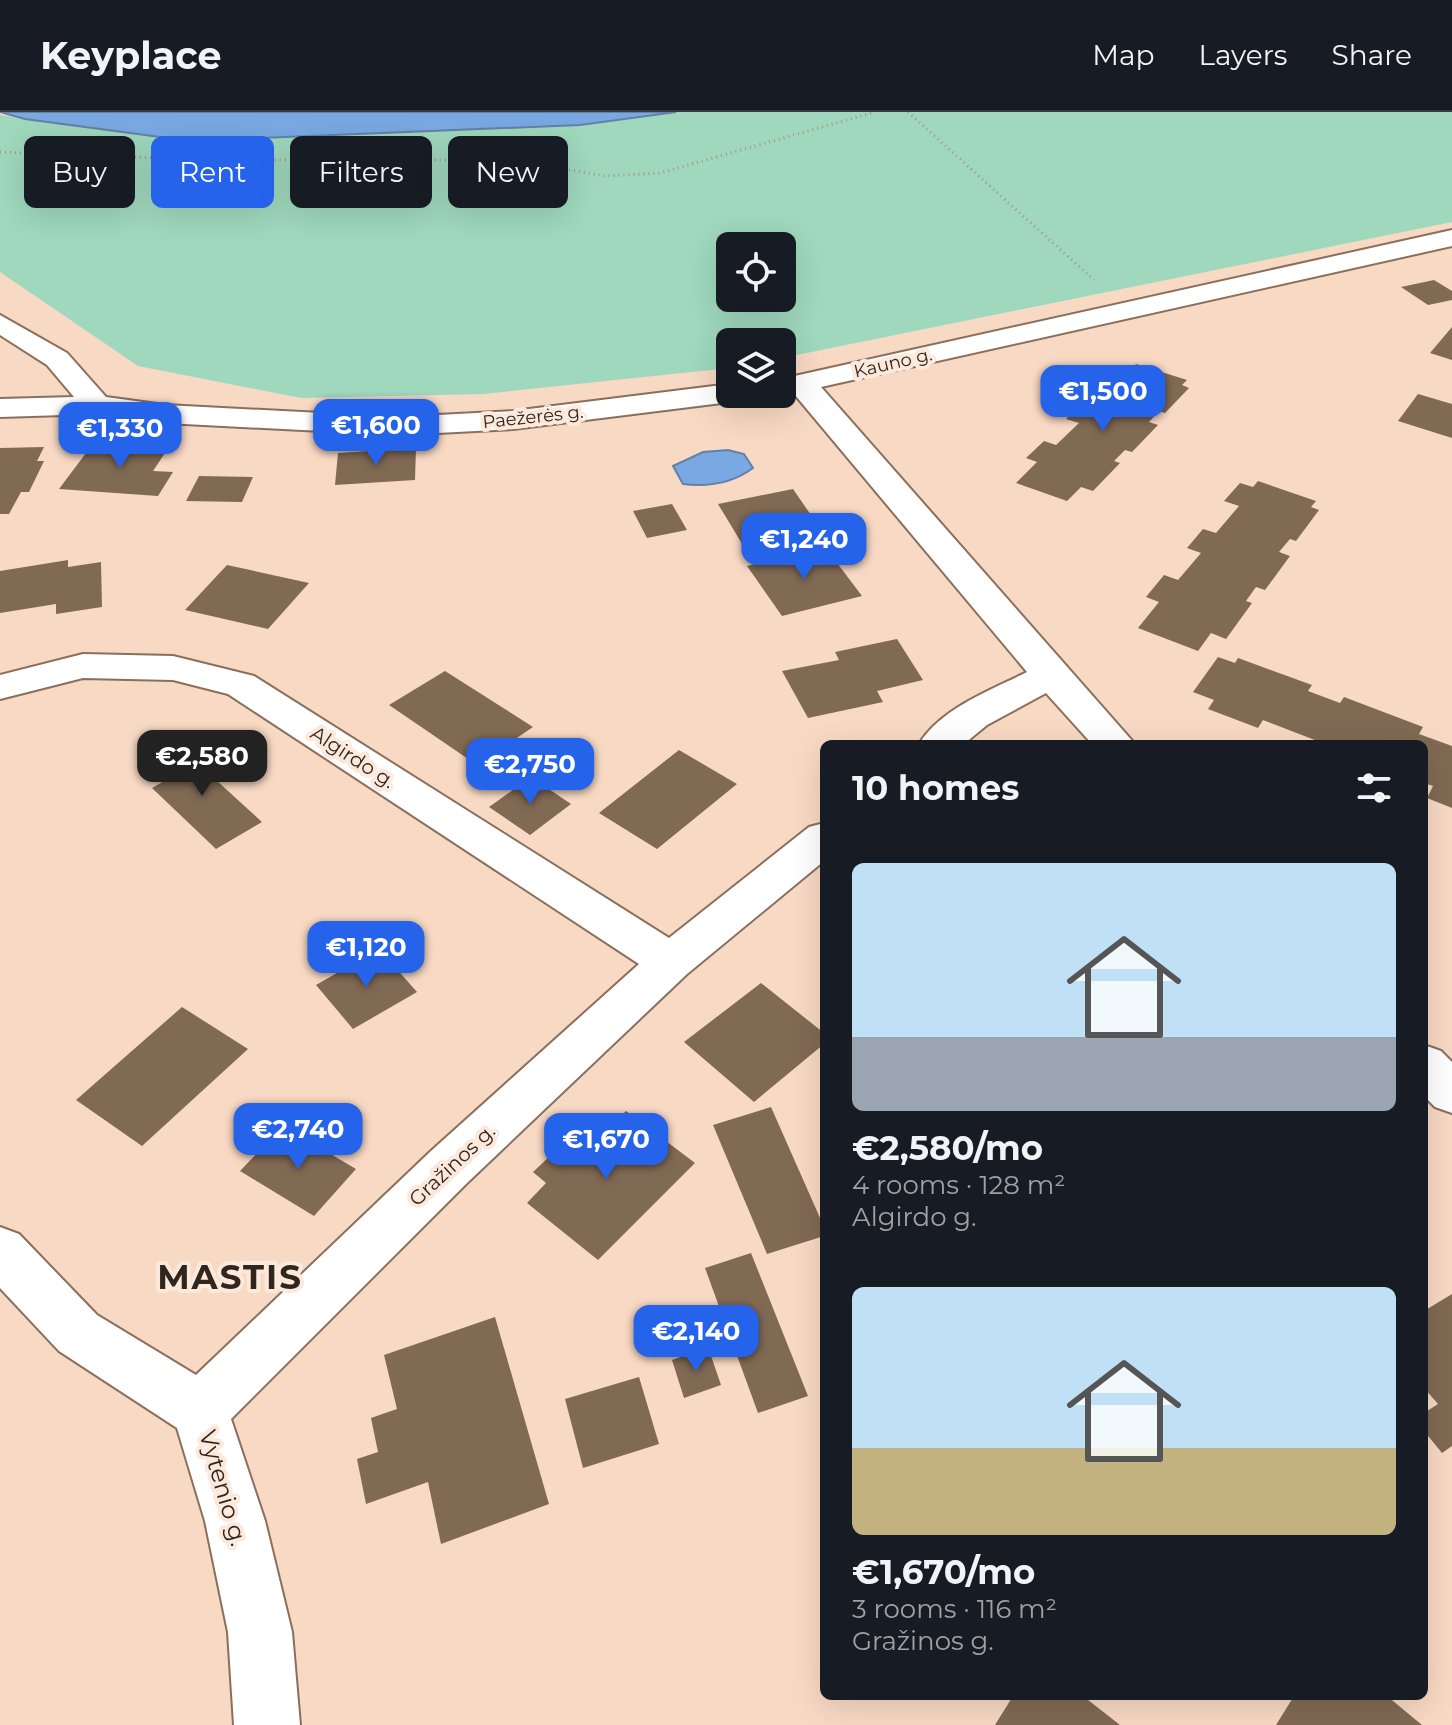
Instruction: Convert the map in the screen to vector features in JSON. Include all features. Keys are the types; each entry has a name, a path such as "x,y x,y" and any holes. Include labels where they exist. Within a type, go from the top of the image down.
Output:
{"street":[{"name":"Kauno g.","path":"796,383 1452,238"},
{"path":"0,323 57,359 97,405"},
{"name":"Kauno g.","path":"796,389 1111,740"},
{"name":"Paežerės g.","path":"0,408 97,405 165,414 399,426 513,420 716,395"},
{"name":"Algirdo g.","path":"0,687 83,666 173,668 241,685 671,962"},
{"path":"944,740 973,716 1050,675"},
{"name":"Gražinos g.","path":"200,1410 449,1167 671,962 820,841"},
{"path":"1428,1069 1452,1093"},
{"name":"Vytenio g.","path":"0,1251 78,1333 200,1410 235,1521 260,1632 267,1725"}],"path":[{"path":"0,152 222,160 513,160 605,176 660,173 875,112"},
{"path":"908,112 1129,310"}],"green space":[{"path":"676,112 1452,112 1452,222 796,355 796,328 716,328 716,369 483,394 301,398 138,366 0,272 0,115 153,136 151,208 274,208 274,137 290,137 290,208 432,208 432,136 310,136 580,125"}],"water":[{"path":"0,112 676,112 580,125 274,137 152,136 25,119"},
{"path":"728,450 744,454 753,468 729,480 692,485 683,484 673,466 703,452"}],"building":[{"path":"1434,280 1452,291 1452,300 1428,305 1401,287"},
{"path":"1452,327 1452,360 1430,353"},
{"path":"1136,364 1187,380 1182,385 1189,388 1165,413 1159,411 1149,422 1158,425 1132,452 1125,450 1114,461 1120,463 1093,491 1081,487 1067,501 1016,483 1037,462 1026,458 1044,441 1056,445 1079,423 1066,419 1083,403 1094,407 1117,384 1104,380 1119,366 1131,369"},
{"path":"1418,394 1452,404 1452,438 1398,421"},
{"path":"112,440 152,443 148,448 167,450 153,471 173,472 158,496 59,489 92,445 108,446"},
{"path":"44,447 37,461 44,461 29,492 21,492 9,514 0,514 0,448"},
{"path":"416,448 415,480 335,485 338,453"},
{"path":"199,476 253,477 242,502 186,501"},
{"path":"1258,481 1316,501 1311,507 1319,510 1296,541 1290,539 1279,552 1290,556 1265,590 1256,587 1246,601 1252,603 1226,639 1211,633 1198,651 1138,628 1159,602 1146,597 1164,575 1178,580 1201,553 1187,548 1203,529 1216,533 1239,506 1224,501 1240,483 1253,487"},
{"path":"793,489 813,518 800,521 811,538 747,552 718,504"},
{"path":"672,504 687,530 647,538 633,511"},
{"path":"825,547 862,596 782,616 747,566"},
{"path":"68,560 68,567 101,562 102,607 56,614 56,604 0,613 0,571"},
{"path":"227,565 309,583 268,629 185,610"},
{"path":"897,639 923,680 877,691 883,702 808,718 782,671 839,660 835,652"},
{"path":"1218,657 1235,663 1238,658 1312,685 1308,691 1340,703 1344,697 1423,727 1419,734 1452,746 1452,808 1428,798 1433,786 1428,784 1428,740 1315,740 1263,720 1258,728 1208,709 1214,700 1193,692"},
{"path":"445,671 533,727 477,765 389,705"},
{"path":"194,744 215,763 204,769 262,822 216,849 152,788 164,781 150,768"},
{"path":"679,750 737,784 657,849 599,813"},
{"path":"531,777 571,804 530,835 489,807"},
{"path":"379,949 417,992 353,1029 316,985"},
{"path":"761,983 820,1030 820,1047 754,1102 684,1042"},
{"path":"182,1007 248,1049 142,1146 76,1100"},
{"path":"771,1107 820,1218 820,1237 767,1254 713,1125"},
{"path":"626,1111 695,1163 598,1260 527,1203 546,1183 533,1172 589,1119 605,1131"},
{"path":"283,1126 356,1169 314,1216 240,1171"},
{"path":"751,1253 808,1396 758,1413 705,1268"},
{"path":"1452,1294 1452,1446 1442,1453 1428,1436 1428,1410 1438,1404 1428,1393 1428,1309"},
{"path":"495,1317 549,1504 441,1544 428,1482 366,1504 357,1459 378,1452 371,1418 397,1409 384,1355"},
{"path":"708,1347 721,1385 684,1398 672,1360"},
{"path":"639,1377 659,1444 583,1468 565,1399"},
{"path":"1011,1700 1088,1700 1120,1725 995,1725"},
{"path":"1292,1700 1392,1700 1422,1725 1276,1725"}],"district":[{"name":"MASTIS","path":"230,1277"}]}
